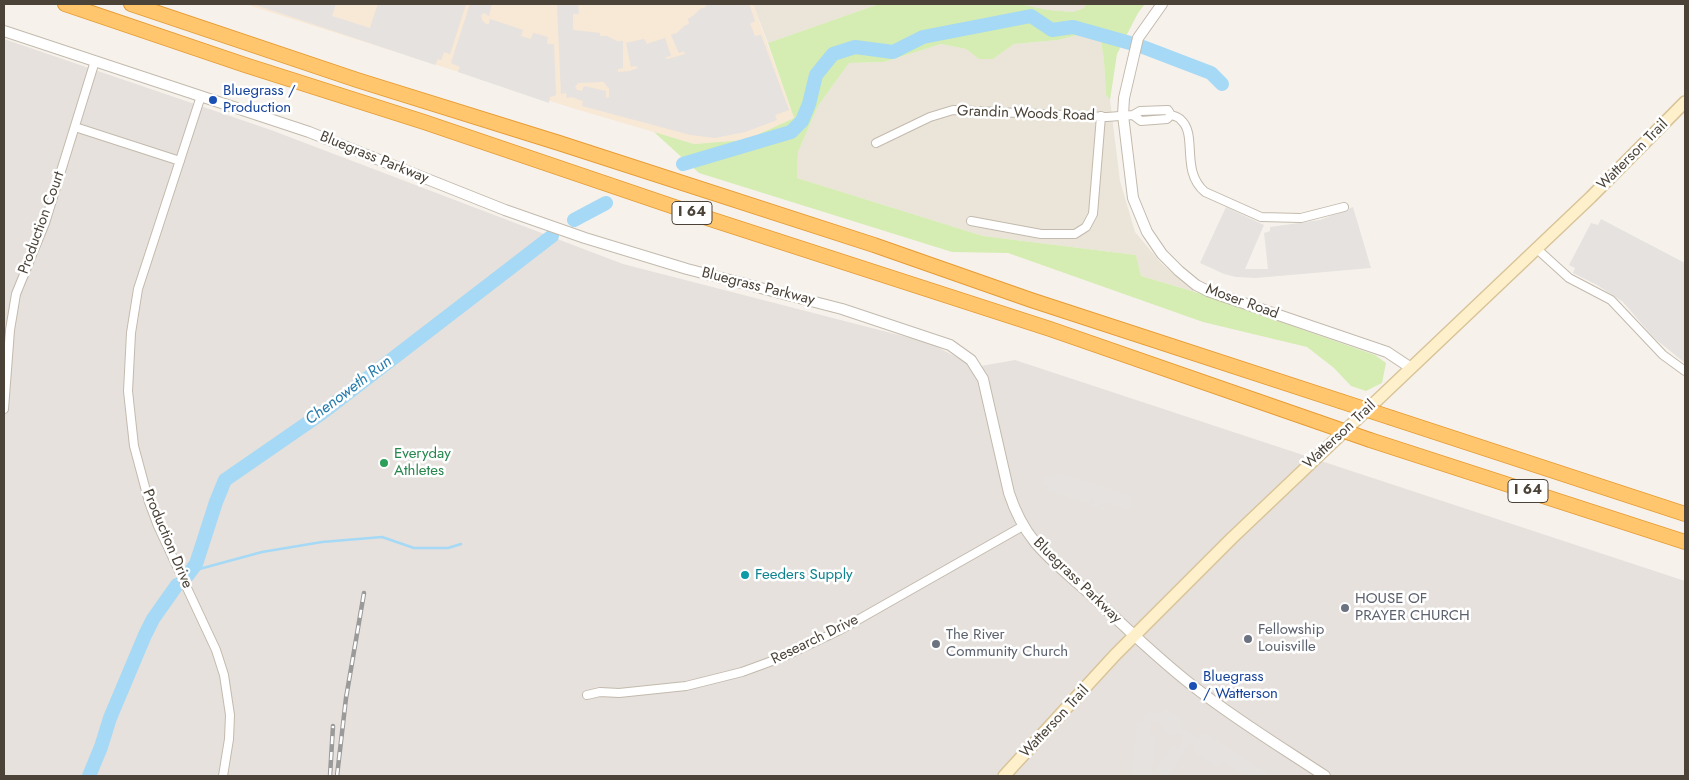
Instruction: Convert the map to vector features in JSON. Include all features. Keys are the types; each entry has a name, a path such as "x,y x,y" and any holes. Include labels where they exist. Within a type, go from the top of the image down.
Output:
{"highway":[{"name":"I 64","path":"65,4 254,68 424,122 725,224 1050,329 1370,440 1685,542"},
{"name":"I 64","path":"131,4 357,80 874,245 1031,300 1685,514"}],"main road":[{"name":"Watterson Trail","path":"1004,776 1135,636 1288,484 1537,249 1685,102"}],"street":[{"name":"Moser Road","path":"1162,4 1138,38 1127,81 1133,198 1141,219 1155,245 1179,272 1196,284 1216,294 1387,352 1411,368"},
{"name":"Bluegrass Parkway","path":"4,31 308,132 505,210 585,238 687,269 842,309 950,344 971,360 983,379 1015,509 1030,537 1043,552 1152,652 1213,701 1325,776"},
{"name":"Production Court","path":"4,409 10,330 16,294 45,223 95,61"},
{"name":"Production Drive","path":"201,96 138,289 131,333 128,391 134,446 148,502 216,650 224,675 230,715 229,740 223,776"},
{"name":"Grandin Woods Road","path":"876,143 930,117 953,110 1101,116 1128,115 1141,121 1167,119 1171,115 1181,119 1188,129 1190,168 1198,186 1205,192 1261,217 1301,218 1344,207"},
{"path":"971,221 1041,234 1075,234 1080,232 1086,227 1093,214 1101,116"},
{"path":"75,127 180,161"},
{"path":"1537,249 1569,278 1611,300 1663,355 1685,371"},
{"name":"Research Drive","path":"587,694 600,692 627,693 686,686 742,672 783,657 840,630 1023,526"}],"shaded area":[{"path":"245,4 753,4 794,118 746,140 694,144 569,107"},
{"path":"253,4 336,4 332,16 370,28 378,4 466,4 450,54 444,52 441,60 438,59 435,65"},
{"path":"470,4 492,4 489,16 484,13 481,15 482,20 486,24 489,24 490,19 523,30 521,36 531,39 533,33 548,37 547,44 554,44 556,95 550,97 549,103 458,72 460,67 451,63"},
{"path":"557,4 578,4 579,14 573,14 573,30 600,33 600,36 623,41 623,68 618,69 618,72 638,68 636,66 631,67 626,43 644,39 647,44 665,38 671,56 666,57 666,59 685,54 684,51 679,53 671,35 689,24 688,19 700,9 706,7 705,4 749,4 755,21 750,24 755,36 761,35 789,110 775,115 777,120 745,132 715,138 691,135 582,106 583,101 572,97 567,98 566,93 561,94","holes":["604,82 609,89 609,97 606,98 606,91 584,86 582,91 577,90 575,87 578,83"]},
{"path":"753,4 879,4 768,43"},
{"path":"1019,4 1086,4 1084,8 1073,12 1049,10"},
{"path":"1081,34 1101,41 1106,95 1110,100 1120,181 1135,232 1162,264 1195,292 1141,276 1136,255 983,236 797,178 798,152 818,106 849,63 884,62 941,44 966,49 979,59 993,59 1014,44 1058,40"},
{"path":"4,39 271,130 623,264 930,343 975,367 1015,360 1685,581 1685,776 4,776"},
{"path":"1226,207 1264,225 1245,269 1268,269 1264,233 1270,231 1270,227 1320,220 1353,207 1371,268 1256,278 1224,274 1200,263"},
{"path":"1601,219 1685,263 1685,363 1653,337 1623,302 1597,285 1573,273 1575,268 1569,265 1591,223 1598,225"},
{"path":"1057,472 1133,496 1129,510 1105,502 1102,504 1104,509 1098,508 1089,505 1093,502 1094,498 1092,498 1090,504 1047,490 1049,485 1043,485 1046,475 1055,477"},
{"path":"1165,708 1183,719 1179,726 1198,738 1204,732 1272,776 1245,776 1223,762 1219,768 1192,751 1195,745 1192,743 1169,776 1160,776 1160,773 1155,770 1173,745 1179,747 1183,740 1182,736 1177,733 1171,737 1161,730 1163,726 1158,721 1154,721 1150,724 1150,733 1156,736 1152,776 1131,776 1137,722 1142,723 1146,713 1150,711 1161,714"}],"green space":[{"path":"879,4 1019,4 1049,10 1073,12 1084,8 1086,4 1145,4 1138,13 1117,54 1110,100 1106,95 1101,41 1081,34 1058,40 1014,44 993,59 979,59 966,49 941,44 884,62 849,63 818,106 798,152 797,178 983,236 1136,255 1141,276 1195,292 1375,355 1386,363 1382,383 1366,391 1351,386 1334,368 1307,347 1203,322 1008,253 952,252 699,173 654,132 694,144 746,140 794,118 768,43"}],"waterway":[{"name":"Chenoweth Run","path":"683,164 791,132 802,121 809,104 816,75 833,54 855,47 893,52 923,37 1031,16 1052,30 1073,27 1130,43"},
{"name":"Chenoweth Run","path":"1143,47 1211,73 1222,84"},
{"name":"Chenoweth Run","path":"574,220 606,203"},
{"name":"Chenoweth Run","path":"187,576 196,564 225,480 322,413 552,236"},
{"path":"192,571 262,552 322,542 382,537 414,548 448,548 461,544"},
{"name":"Chenoweth Run","path":"89,776 110,718 145,635 153,619 177,585"}],"railway":[{"path":"337,776 346,698 364,593"},
{"path":"330,776 333,726"}],"place":[{"name":"Bluegrass / Production","path":"213,100"},
{"name":"Everyday Athletes","path":"384,463"},
{"name":"Feeders Supply","path":"745,575"},
{"name":"HOUSE OF PRAYER CHURCH","path":"1345,608"},
{"name":"Fellowship Louisville","path":"1248,639"},
{"name":"The River Community Church","path":"936,644"},
{"name":"Bluegrass / Watterson","path":"1193,686"}]}
